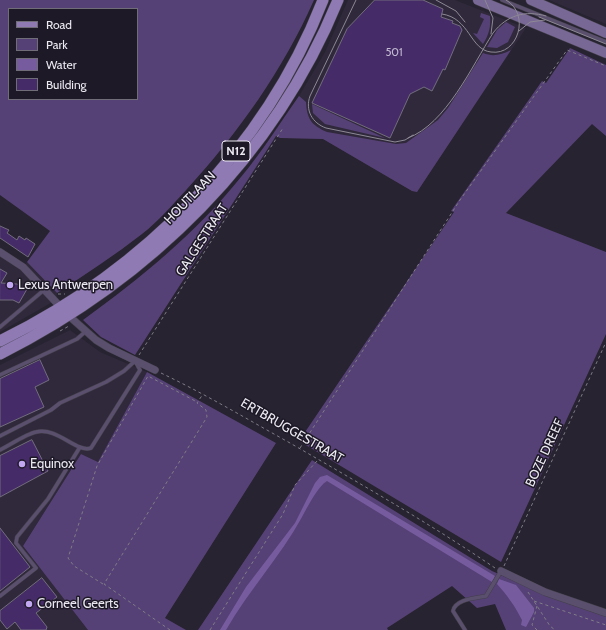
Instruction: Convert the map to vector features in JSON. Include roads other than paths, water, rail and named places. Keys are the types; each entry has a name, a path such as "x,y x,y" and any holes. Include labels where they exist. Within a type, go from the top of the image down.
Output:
{"main road":[{"name":"HOUTLAAN","path":"0,341 61,307 110,274 145,246 169,224 214,178 246,138 276,95 301,52 324,0"},
{"name":"HOUTLAAN","path":"0,354 69,316 116,284 178,232 222,185 282,107 311,55 338,0"},
{"path":"478,0 606,52"},
{"path":"531,0 606,33"}],"street":[{"path":"0,252 23,267 69,316 86,331 109,348 155,370"},
{"path":"501,572 545,592 606,613"}],"lane":[{"path":"502,0 606,42"},
{"path":"0,327 44,289"},
{"path":"0,375 77,339 86,331"},
{"path":"0,436 51,410 60,403 106,382 124,372 135,361 140,370 95,444 87,450 56,433 36,432 0,450"},
{"path":"0,596 36,568 16,543 17,537 48,498 80,447"},
{"path":"465,630 453,611 456,604 486,596 501,572"}],"water":[{"path":"327,475 495,576 492,582 327,481 316,492 284,546 244,601 226,630 220,630 246,587 295,523 315,483 320,477"},
{"path":"499,579 516,585 534,608 534,612 526,627 521,625 522,620 517,610 497,584"}],"tram line":[{"path":"356,0 310,96 308,106 309,111 313,119 321,126 326,128 395,142 405,140 413,135"},
{"path":"436,0 456,11 465,22"},
{"path":"485,0 493,18 491,34"},
{"path":"442,14 459,21 478,46 484,50 491,52 500,51 508,48 518,33 518,15 514,6 506,0"},
{"path":"408,138 422,131 446,107 457,93 498,27 510,18 524,14 538,14 546,16"},
{"path":"539,17 606,44"},
{"path":"519,31 530,22 545,20"}],"place":[{"name":"Lexus Antwerpen","path":"10,285"},
{"name":"Equinox","path":"22,464"},
{"name":"Corneel Geerts","path":"29,604"}]}
